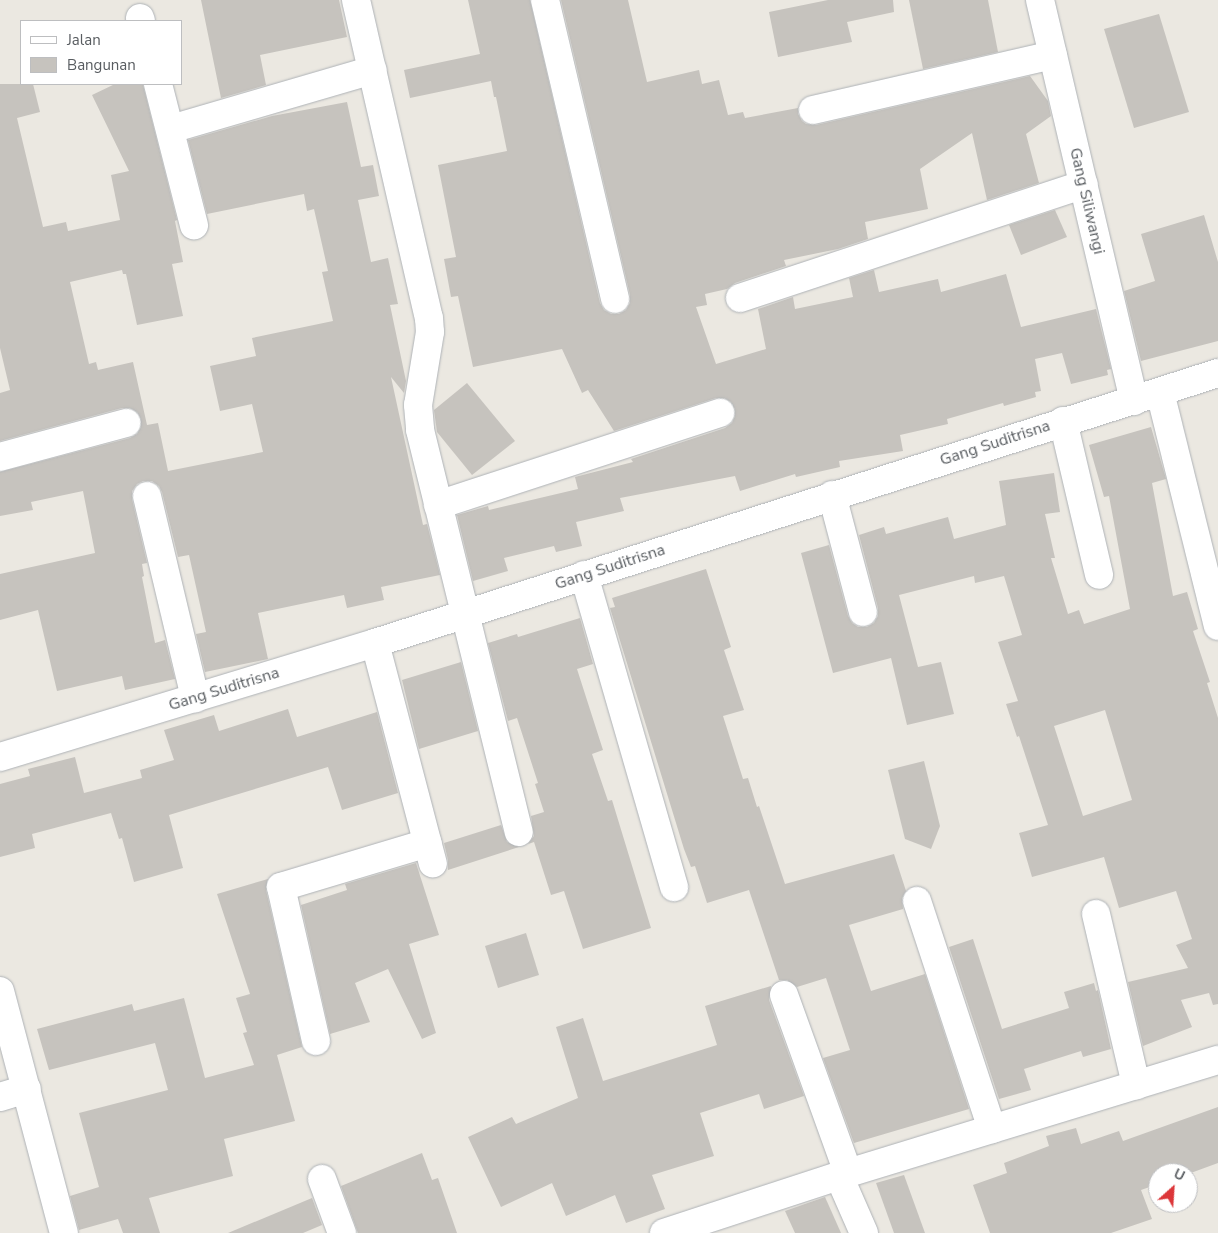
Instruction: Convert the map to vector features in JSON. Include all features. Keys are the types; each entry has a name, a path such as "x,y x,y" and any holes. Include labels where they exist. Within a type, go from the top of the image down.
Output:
{"street":[{"path":"356,0 374,70 429,318 428,350 418,405 420,430 519,832"},
{"path":"545,0 615,299"},
{"name":"Gang Siliwangi","path":"1040,0 1134,401"},
{"path":"813,110 1053,55"},
{"path":"171,129 374,70"},
{"path":"158,85 194,225"},
{"path":"740,298 1084,184"},
{"name":"Gang Suditrisna","path":"0,756 375,643 832,495 1218,373"},
{"path":"1160,392 1218,626"},
{"path":"438,505 720,413"},
{"path":"1063,422 1099,575"},
{"path":"0,457 126,423"},
{"path":"832,495 863,612"},
{"path":"146,496 194,698"},
{"path":"584,575 674,887"},
{"path":"316,1041 281,887 430,853 375,643"},
{"path":"917,901 992,1129"},
{"path":"1096,914 1136,1085"},
{"path":"0,991 64,1233"},
{"path":"784,995 864,1233"},
{"path":"664,1233 844,1175 1218,1060"},
{"path":"0,1097 27,1089"},
{"path":"322,1179 342,1233"}],"building":[{"path":"201,0 339,0 347,37 260,55 266,85 221,98"},
{"path":"468,0 530,0 600,303 604,310 611,314 619,314 626,310 630,303 630,295 561,0 628,0 647,82 699,70 702,84 719,80 728,115 743,112 745,118 798,108 798,114 802,121 806,124 816,125 1030,76 1048,101 1051,116 1026,134 1039,183 987,200 972,133 920,169 928,209 865,222 868,239 838,249 784,260 786,266 735,283 727,289 705,294 707,305 696,307 716,364 766,349 758,309 793,297 795,309 853,297 849,278 874,270 879,292 938,279 941,292 1006,274 1021,327 1096,309 1111,369 1107,370 1108,375 1071,384 1062,353 1035,359 1041,391 1035,392 1036,397 1004,406 1003,403 947,419 948,424 900,435 903,451 839,461 840,467 796,477 795,474 740,491 735,476 620,498 624,511 576,522 582,546 556,552 554,546 504,558 508,571 473,581 457,515 488,506 489,510 578,489 575,477 633,462 631,459 725,428 732,423 735,409 731,402 724,398 716,398 614,431 588,390 582,393 562,349 473,367 458,296 451,297 444,259 456,257 438,165 507,151 496,97 494,97 491,81 410,98 404,70 480,54"},
{"path":"828,0 893,0 894,12 847,22 852,42 778,57 769,12"},
{"path":"909,0 988,0 998,52 923,69"},
{"path":"1159,14 1189,112 1134,128 1104,29"},
{"path":"0,84 33,85 40,112 17,118 43,227 66,222 68,231 120,220 111,175 129,171 92,95 113,85 143,85 177,220 175,221 183,262 172,264 183,316 137,325 126,274 123,274 122,270 70,282 89,364 96,362 98,370 133,362 147,425 158,423 168,471 263,452 252,404 220,411 210,366 256,356 252,338 333,321 322,272 328,271 314,209 307,211 304,194 207,214 188,140 272,116 347,102 361,167 373,165 379,196 358,200 371,262 388,258 398,304 390,305 406,381 404,393 391,377 423,525 427,524 440,575 381,587 384,600 347,608 344,595 258,613 268,659 205,672 196,634 206,632 189,555 178,557 159,486 152,481 143,481 137,484 132,491 132,499 147,563 142,564 144,576 142,577 155,643 165,640 175,679 125,690 122,676 57,691 38,610 0,620 0,574 95,553 83,491 31,502 33,510 0,516 0,472 130,438 137,434 141,427 141,419 137,412 130,408 122,408 0,441 0,393 10,390 0,348"},
{"path":"1055,210 1067,237 1021,255 1009,225"},
{"path":"1204,215 1218,262 1218,341 1141,361 1124,291 1155,281 1141,234"},
{"path":"467,383 515,441 472,475 437,432 434,410"},
{"path":"1151,427 1166,479 1152,483 1173,596 1187,592 1198,629 1193,631 1210,682 1207,683 1218,718 1218,1004 1213,1005 1209,993 1181,1000 1192,1027 1143,1046 1128,982 1188,968 1176,945 1192,939 1176,891 1119,908 1104,857 1032,877 1019,833 1048,825 1019,736 1017,737 1006,704 1018,701 998,642 1022,635 1004,576 975,583 974,576 899,595 918,667 941,662 954,714 907,725 891,658 833,673 801,553 829,545 848,616 852,623 858,627 867,627 874,623 878,616 878,608 859,535 884,527 886,534 948,517 954,539 1006,525 999,481 1054,473 1060,512 1045,514 1055,558 1051,558 1068,614 1079,610 1084,624 1130,609 1109,496 1104,497 1089,445","holes":["1105,710 1132,800 1083,816 1054,726"]},
{"path":"706,569 731,647 724,650 744,710 723,716 743,779 748,778 785,884 894,854 906,891 902,898 903,909 849,925 871,991 925,974 969,1109 854,1143 823,1058 850,1050 826,978 797,987 787,980 779,980 749,890 707,903 695,866 691,867 684,849 610,608 615,607 612,598"},
{"path":"580,618 593,664 577,669 603,750 592,754 608,801 612,800 651,928 583,949 564,891 551,895 534,842 528,844 534,836 531,816 544,812 535,784 538,783 517,718 508,721 488,643 517,634 518,637"},
{"path":"461,662 478,731 419,749 402,680"},
{"path":"288,709 297,737 377,712 398,793 342,810 328,767 169,815 183,868 134,882 122,838 119,839 111,813 32,834 35,848 0,857 0,784 30,776 28,769 75,757 84,793 142,778 140,770 174,760 164,730 214,715 219,731"},
{"path":"924,761 940,826 931,849 905,839 888,770"},
{"path":"501,825 507,842 519,847 448,870 444,843"},
{"path":"416,863 439,935 409,944 436,1033 422,1039 388,969 355,983 370,1022 330,1034 301,905 347,890 345,884"},
{"path":"268,879 266,890 302,1047 277,1055 295,1121 224,1139 233,1176 149,1198 160,1233 123,1233 118,1219 79,1230 70,1196 99,1187 79,1113 168,1090 155,1043 49,1070 37,1029 132,1004 134,1011 184,998 205,1078 254,1065 243,1033 247,1032 236,998 250,994 217,894"},
{"path":"526,933 539,975 498,988 485,946"},
{"path":"973,939 1002,1029 1069,1008 1064,992 1094,983 1096,991 1098,990 1111,1049 1083,1057 1081,1051 1024,1069 1031,1090 999,1099 949,947"},
{"path":"771,986 769,1000 804,1096 764,1109 759,1094 700,1113 714,1156 652,1175 665,1209 626,1223 615,1195 566,1216 552,1183 501,1207 468,1137 512,1117 516,1124 578,1098 556,1027 583,1018 603,1081 717,1045 705,1006"},
{"path":"1218,1107 1218,1163 1198,1170 1198,1163 1148,1163 1148,1188 1141,1190 1148,1213 1152,1219 1111,1233 990,1233 973,1185 1007,1173 1004,1163 1049,1146 1046,1136 1076,1128 1081,1144 1119,1131 1123,1141"},
{"path":"422,1153 432,1180 438,1178 457,1233 358,1233 341,1186"},
{"path":"904,1175 925,1233 894,1233 876,1183"},
{"path":"825,1197 841,1233 795,1233 785,1211"},
{"path":"312,1198 322,1225 303,1233 228,1233"}]}
